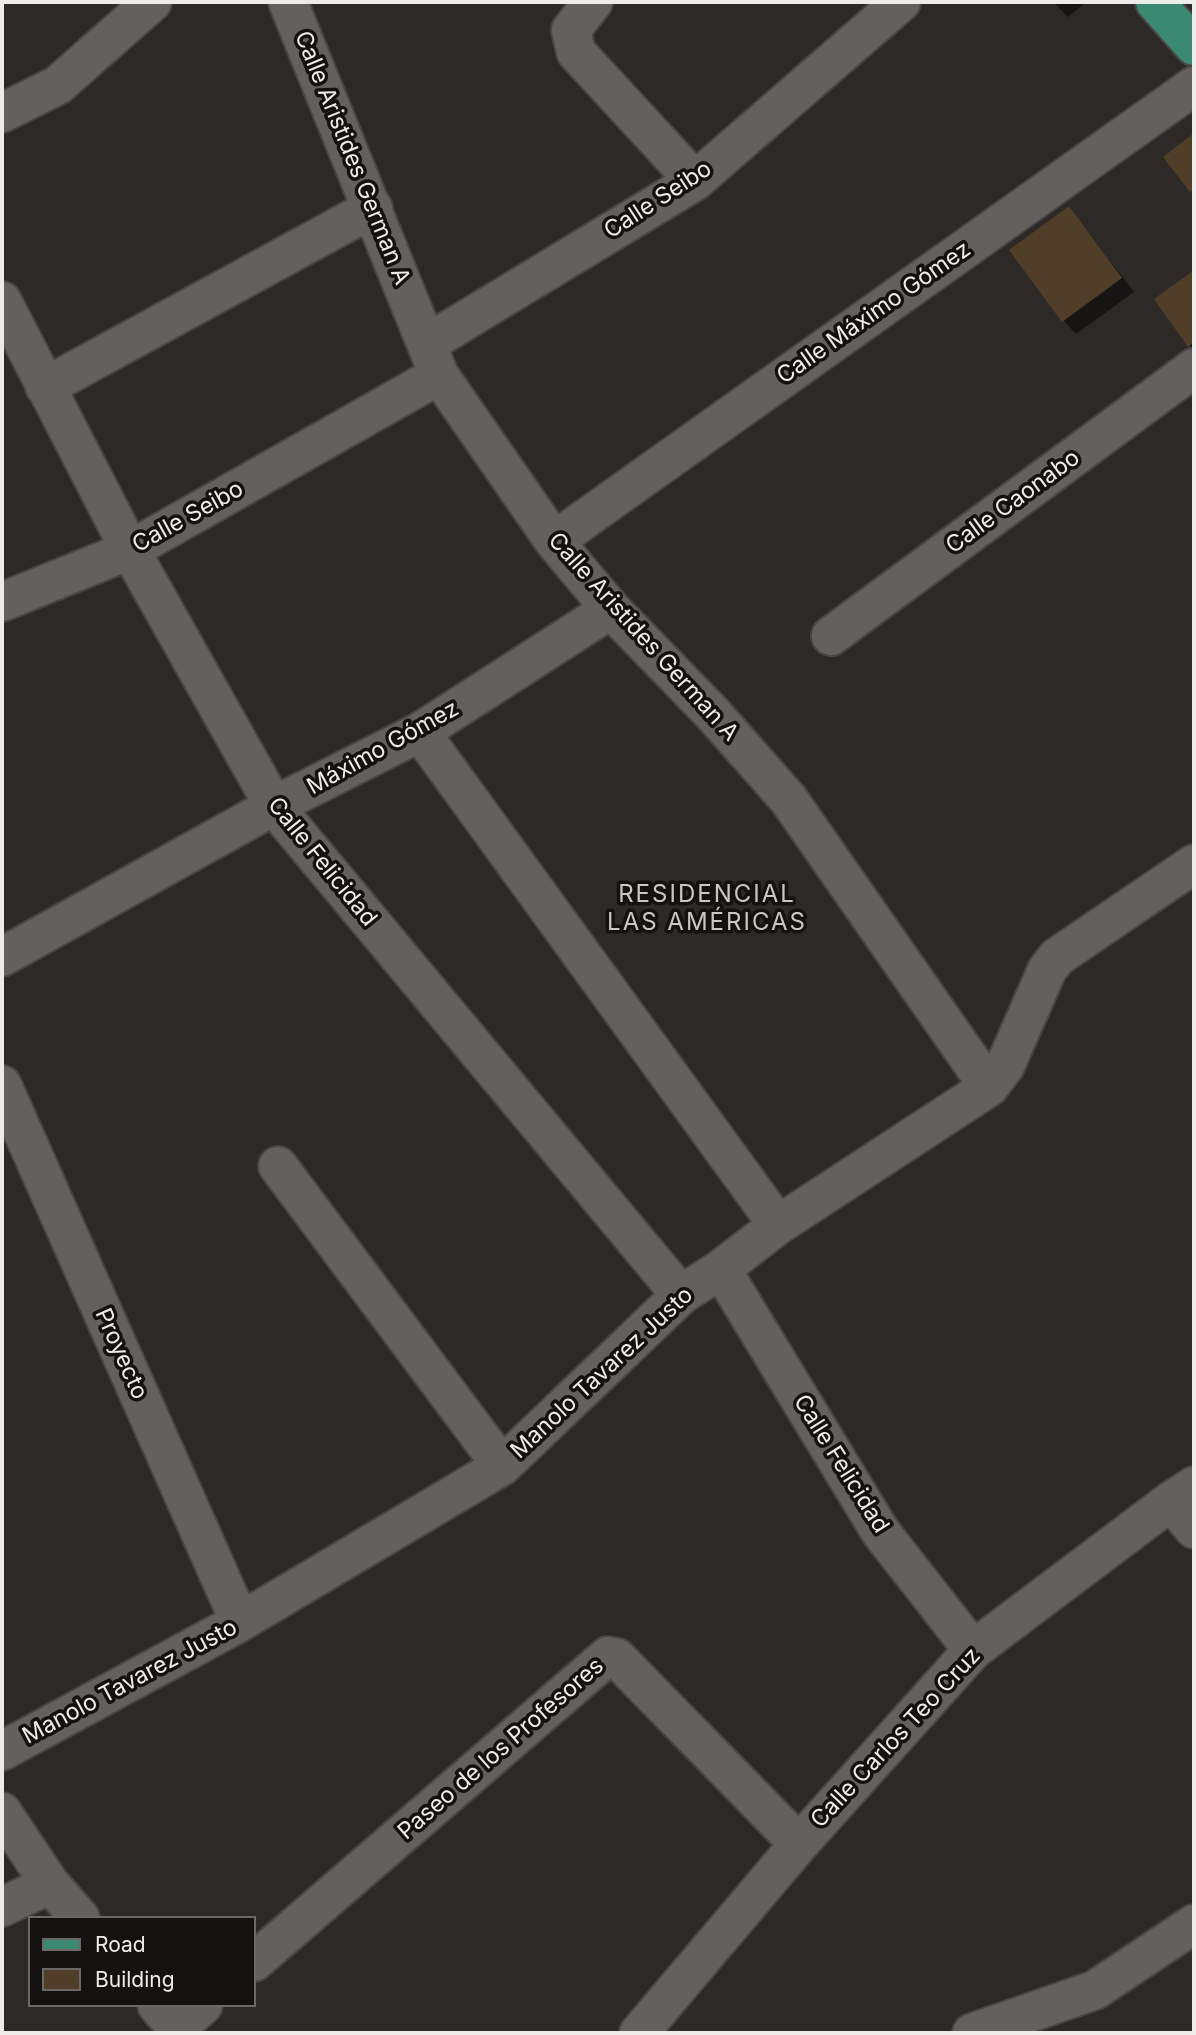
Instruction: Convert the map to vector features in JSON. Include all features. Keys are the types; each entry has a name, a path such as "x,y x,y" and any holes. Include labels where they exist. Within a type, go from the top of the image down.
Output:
{"main road":[{"path":"1155,2 1194,47"}],"street":[{"path":"2,113 58,85 152,2"},
{"name":"Calle Aristides German A","path":"288,2 433,359 554,541 611,609 714,715 789,800 989,1087"},
{"path":"593,2 570,30 576,52 695,181"},
{"name":"Calle Seibo","path":"2,602 130,550 433,359 695,181 901,2"},
{"name":"Calle Máximo Gómez","path":"554,541 1194,86"},
{"path":"45,387 373,208"},
{"name":"Calle Felicidad","path":"2,301 130,550 274,806 681,1295"},
{"name":"Calle Caonabo","path":"831,636 1194,368"},
{"name":"Máximo Gómez","path":"2,957 274,806 420,733 611,609"},
{"path":"420,733 778,1225"},
{"name":"Manolo Tavarez Justo","path":"2,1751 240,1622 502,1466 681,1295 721,1269 778,1225 989,1087 1005,1066 1047,970 1057,957 1194,864"},
{"name":"Proyecto","path":"2,1085 240,1622"},
{"path":"278,1166 502,1466"},
{"name":"Calle Felicidad","path":"721,1269 880,1531 973,1650"},
{"name":"Calle Carlos Teo Cruz","path":"639,2033 799,1844 973,1650 1186,1505"},
{"name":"Paseo de los Profesores","path":"256,1960 608,1656 617,1658 799,1844"},
{"path":"2,1812 50,1884 78,1916"},
{"path":"2,1907 50,1884"},
{"path":"972,2033 1095,1990 1194,1924"}],"building":[{"path":"1194,133 1194,189 1190,192 1163,157"},
{"path":"1069,206 1122,278 1062,322 1009,250"},
{"path":"1194,270 1194,342 1188,347 1154,299"}],"district":[{"name":"RESIDENCIAL LAS AMÉRICAS","path":"707,909"}]}
